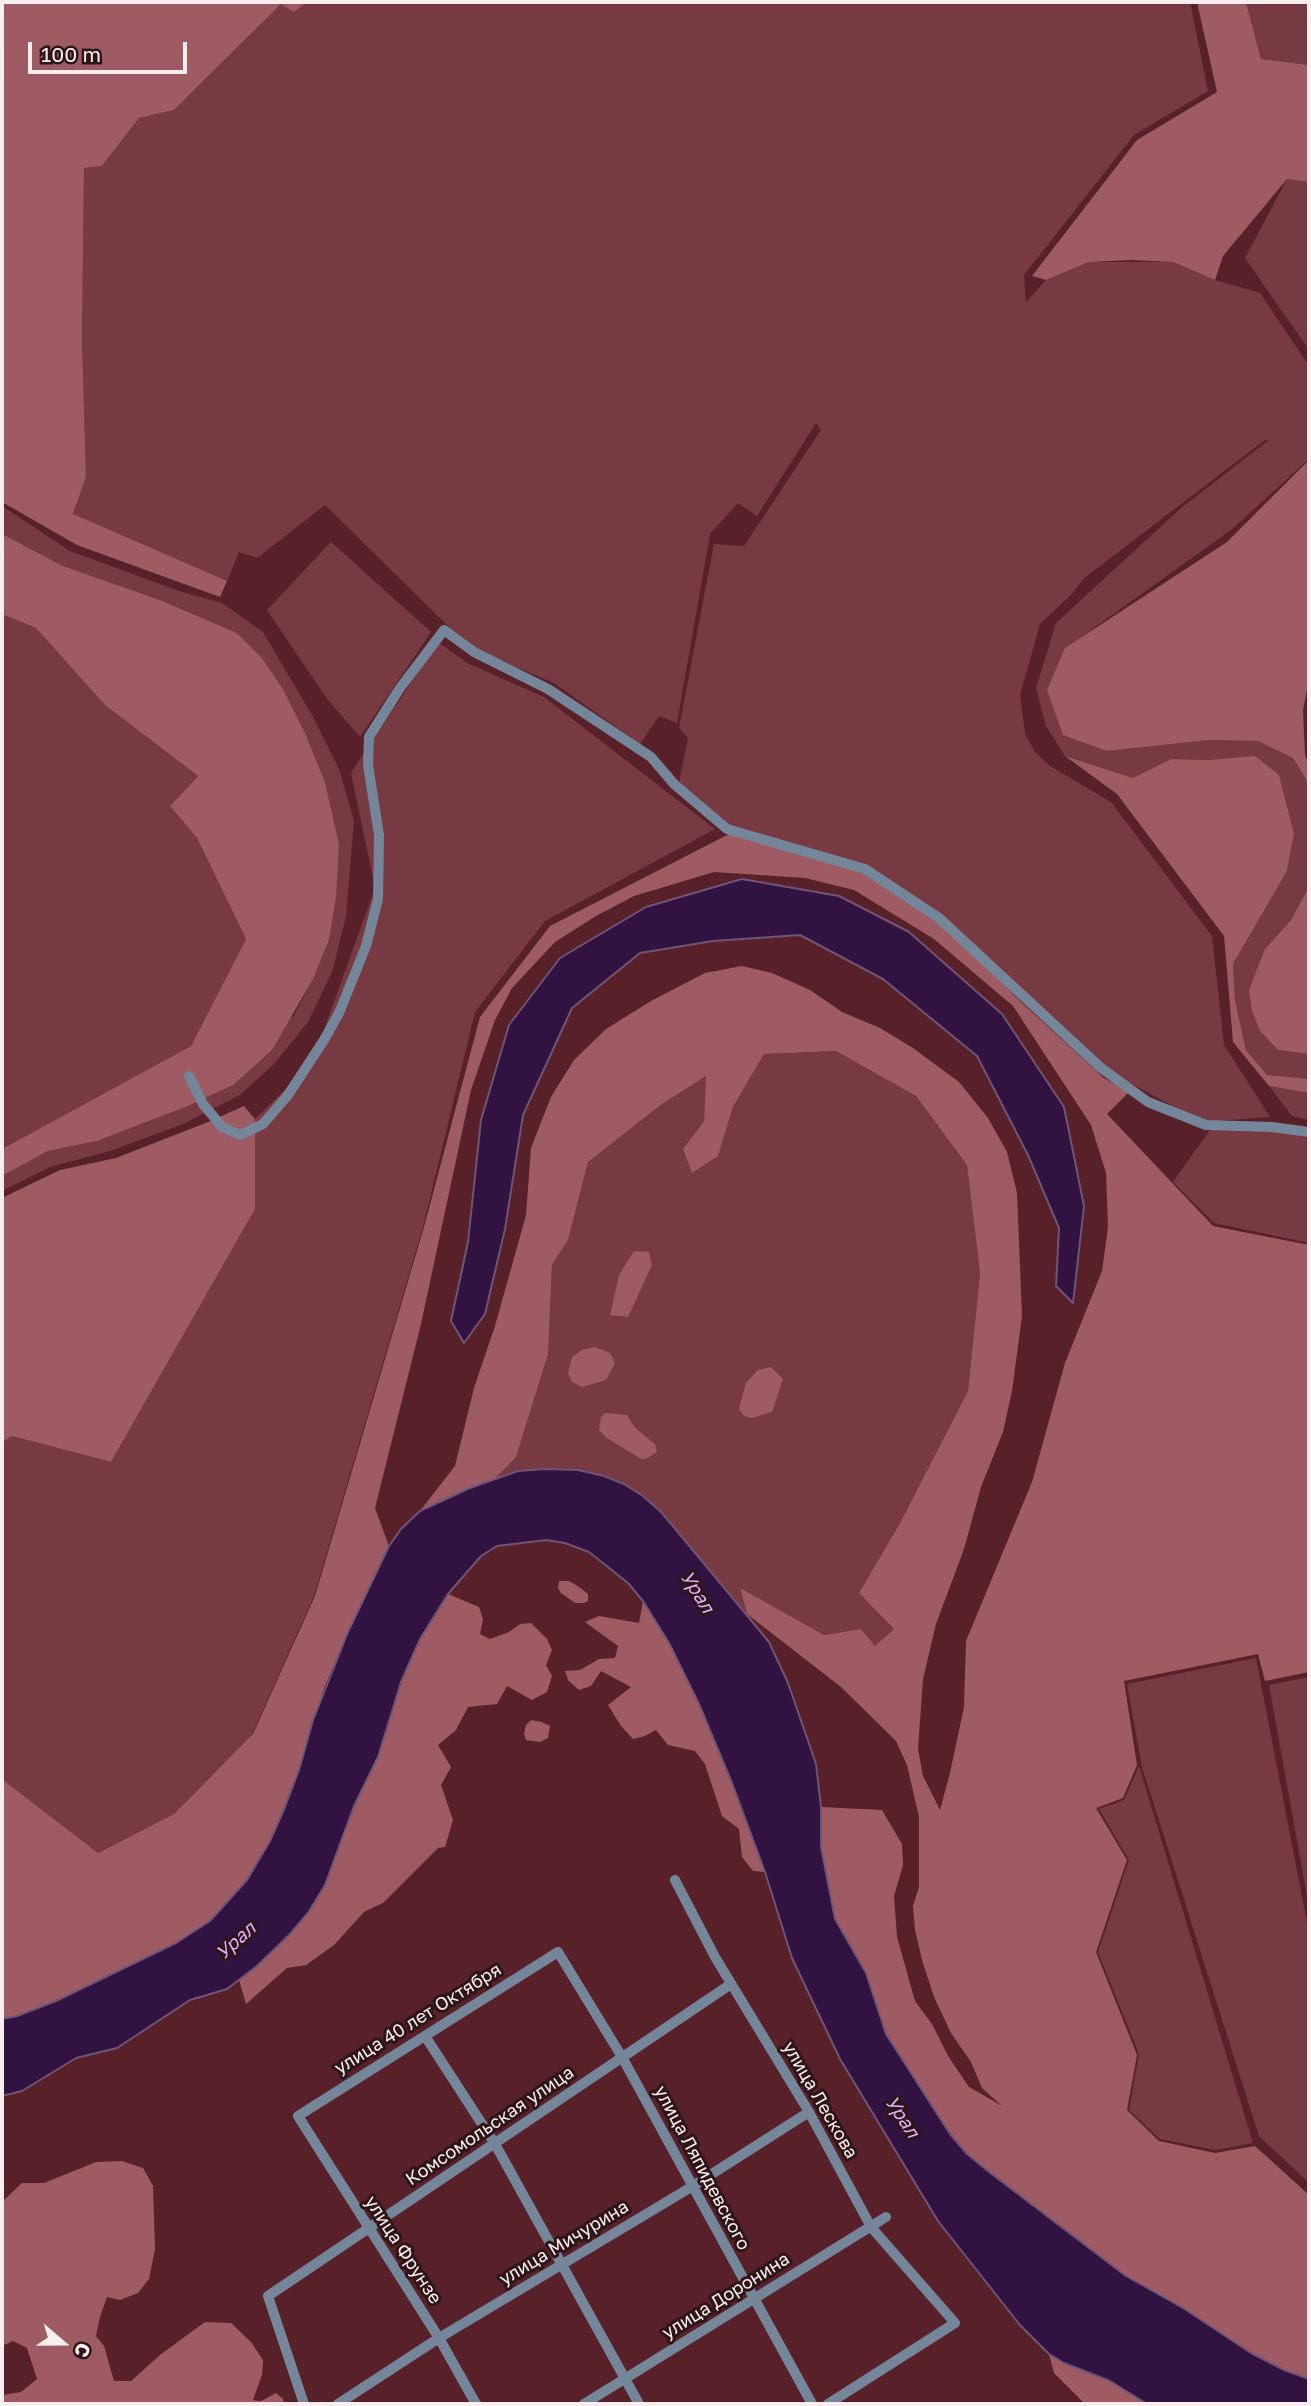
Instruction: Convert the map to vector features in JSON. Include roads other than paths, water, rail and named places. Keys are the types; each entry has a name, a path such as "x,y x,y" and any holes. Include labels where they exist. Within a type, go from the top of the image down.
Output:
{"street":[{"path":"189,1076 212,1116 222,1127 240,1135 263,1124 288,1095 324,1040 339,1013 366,946 378,899 379,835 368,765 369,737 400,688 444,630 474,652 548,688 651,757 674,784 727,829 865,869 939,918 1101,1068 1148,1102 1206,1125 1272,1127 1309,1132"},
{"name":"улица Лескова","path":"675,1880 731,1984 809,2112 871,2227 955,2323 828,2404"},
{"name":"улица 40 лет Октября","path":"298,2116 558,1952"},
{"name":"улица Ляпидевского","path":"558,1952 622,2057 812,2404"},
{"name":"Комсомольская улица","path":"304,2404 268,2296 731,1984"},
{"path":"425,2035 495,2144 639,2404"},
{"name":"улица Мичурина","path":"338,2404 439,2338 693,2186 809,2112"},
{"name":"улица Фрунзе","path":"298,2116 439,2338 476,2404"},
{"name":"улица Доронина","path":"584,2404 886,2217"}],"water":[{"path":"742,879 839,896 909,932 1002,1014 1064,1107 1084,1206 1073,1303 1056,1286 1059,1228 1028,1155 977,1056 883,979 800,935 713,941 640,953 572,1008 523,1115 505,1229 485,1314 464,1343 451,1321 468,1242 481,1120 509,1025 560,958 646,907"},
{"name":"Урал","path":"578,1470 604,1476 643,1496 662,1513 769,1642 788,1683 816,1764 821,1807 821,1847 835,1919 866,1973 886,2034 950,2134 967,2154 989,2172 1126,2276 1183,2308 1251,2353 1309,2379 1309,2404 1147,2404 1110,2381 1064,2363 1049,2354 1020,2325 938,2221 840,2059 792,1958 765,1872 732,1783 699,1704 669,1643 643,1601 628,1583 589,1552 565,1543 546,1540 497,1546 481,1556 448,1594 420,1639 401,1682 378,1757 354,1806 325,1885 308,1913 289,1935 257,1966 227,1989 190,2000 117,2048 76,2058 22,2091 2,2096 2,2019 56,2001 176,1943 210,1921 247,1880 270,1841 285,1807 313,1720 348,1632 389,1546 401,1529 420,1511 470,1488 518,1471"}]}
